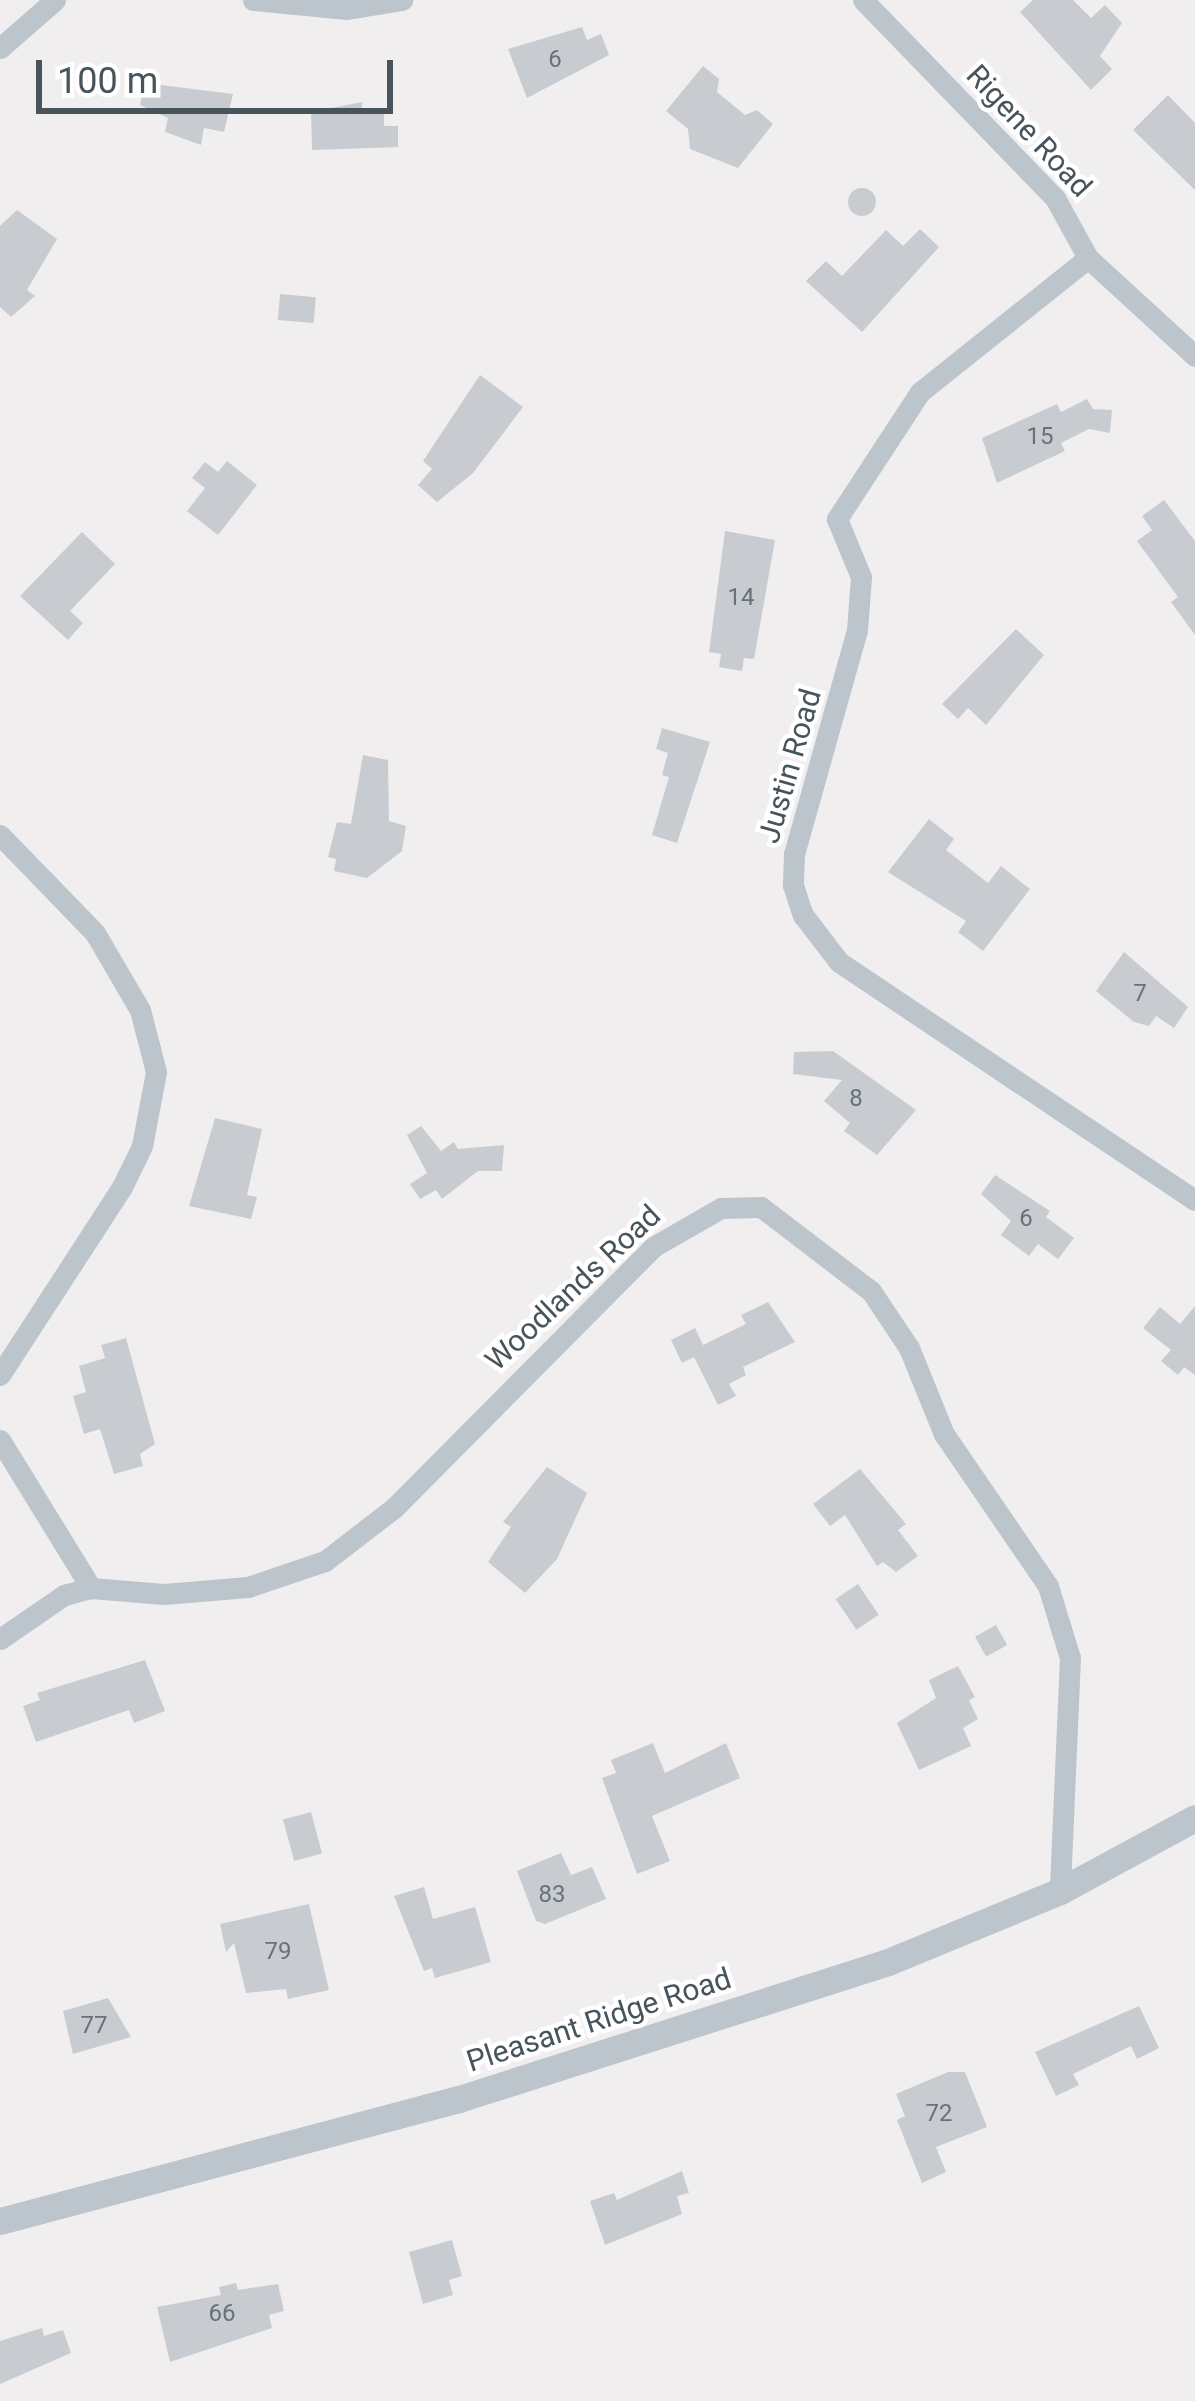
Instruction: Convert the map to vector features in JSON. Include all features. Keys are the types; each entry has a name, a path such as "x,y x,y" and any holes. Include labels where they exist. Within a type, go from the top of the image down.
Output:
{"street":[{"path":"0,48 55,0"},
{"path":"253,0 347,9 402,0"},
{"name":"Rigene Road","path":"863,0 1055,198 1088,258 1195,356"},
{"name":"Justin Road","path":"1088,258 920,392 837,519 859,565 857,630 798,838 794,885 810,927 839,962 1195,1200"},
{"path":"0,835 95,933 140,1010 156,1072 142,1146 122,1187 0,1375"},
{"name":"Woodlands Road","path":"91,1588 164,1594 248,1587 325,1561 395,1507 653,1247 721,1208 761,1207 872,1291 909,1348 944,1434 1048,1586 1070,1658 1060,1891"},
{"path":"0,1440 91,1588 64,1594 0,1639"},
{"name":"Pleasant Ridge Road","path":"0,2222 486,2090 888,1962 1060,1891 1195,1819"}],"building":[{"path":"1033,0 1073,0 1091,18 1105,5 1122,23 1100,56 1112,69 1091,90 1020,12"},
{"path":"582,27 587,40 601,34 609,55 527,98 508,49"},
{"path":"703,66 719,79 717,92 745,115 757,110 773,124 738,168 690,149 688,129 666,111"},
{"path":"145,83 233,94 224,132 204,128 201,145 165,132 168,118 140,105"},
{"path":"1168,95 1195,123 1195,190 1133,130"},
{"path":"362,102 362,110 384,109 384,126 398,126 398,147 312,150 311,112"},
{"path":"862,188 872,192 876,202 872,212 862,216 852,212 848,202 852,192"},
{"path":"17,210 57,239 27,290 35,296 11,317 0,307 0,226"},
{"path":"920,229 939,247 862,332 806,281 826,261 842,276 886,230 903,246"},
{"path":"280,294 316,297 314,323 278,320"},
{"path":"480,375 523,407 473,473 437,502 418,485 432,469 423,461"},
{"path":"1087,399 1093,409 1112,410 1110,433 1089,429 1061,443 1065,451 997,483 982,438 1057,404 1061,412"},
{"path":"227,461 257,485 218,535 187,511 205,488 192,478 205,462 218,472"},
{"path":"1164,500 1195,541 1195,635 1171,602 1178,597 1137,541 1152,530 1142,516"},
{"path":"725,531 775,540 754,659 744,658 742,671 719,667 721,654 709,652"},
{"path":"82,532 115,564 70,611 83,623 68,640 20,596"},
{"path":"1016,629 1044,655 986,725 968,708 958,719 942,704"},
{"path":"662,728 710,742 677,843 652,835 669,777 662,775 668,753 656,749"},
{"path":"363,755 388,760 389,821 406,826 402,851 367,878 334,871 336,859 328,857 337,822 351,824"},
{"path":"929,819 954,839 946,850 988,883 1001,866 1030,889 983,951 958,932 966,921 888,872"},
{"path":"1124,952 1188,1007 1174,1028 1156,1016 1149,1026 1134,1022 1096,991"},
{"path":"833,1051 916,1110 877,1155 844,1131 850,1123 824,1101 842,1080 793,1074 794,1052"},
{"path":"215,1118 262,1129 247,1195 257,1197 251,1219 189,1206"},
{"path":"421,1126 441,1151 454,1142 458,1149 504,1145 502,1171 478,1171 442,1199 436,1190 420,1199 410,1184 427,1173 407,1135"},
{"path":"995,1175 1050,1211 1046,1217 1074,1238 1058,1259 1038,1244 1029,1256 1001,1235 1011,1221 981,1194"},
{"path":"768,1302 795,1342 743,1367 746,1375 729,1384 736,1396 718,1405 694,1357 682,1363 671,1340 695,1328 703,1345 746,1324 741,1315"},
{"path":"1195,1306 1195,1375 1184,1367 1178,1375 1161,1361 1171,1350 1143,1328 1160,1307 1180,1324"},
{"path":"126,1338 155,1444 140,1454 143,1466 114,1474 100,1429 84,1434 73,1396 86,1392 79,1366 105,1358 101,1345"},
{"path":"547,1467 587,1493 557,1559 525,1593 488,1562 511,1527 503,1522"},
{"path":"860,1469 906,1524 898,1530 918,1556 896,1572 883,1562 877,1566 845,1515 830,1526 813,1504"},
{"path":"858,1584 879,1615 856,1630 836,1599"},
{"path":"996,1625 1007,1645 986,1657 975,1637"},
{"path":"145,1660 165,1711 134,1723 129,1710 36,1742 23,1706 40,1700 37,1693"},
{"path":"958,1666 975,1697 969,1700 978,1719 963,1728 971,1746 919,1770 897,1723 936,1698 929,1680"},
{"path":"653,1743 665,1773 726,1743 740,1778 652,1816 670,1861 637,1874 602,1778 616,1773 611,1760"},
{"path":"311,1812 322,1854 294,1861 283,1820"},
{"path":"561,1853 571,1875 592,1867 606,1899 545,1924 536,1921 517,1871"},
{"path":"424,1887 433,1919 475,1907 491,1962 435,1978 432,1968 424,1971 394,1896"},
{"path":"309,1904 329,1990 288,1999 286,1989 246,1993 234,1943 226,1952 220,1924"},
{"path":"108,1998 131,2037 73,2054 63,2011"},
{"path":"1139,2006 1159,2048 1137,2059 1131,2046 1073,2074 1079,2085 1056,2096 1035,2052"},
{"path":"948,2072 965,2072 987,2127 936,2147 946,2172 922,2183 897,2120 905,2116 896,2094"},
{"path":"682,2171 689,2193 677,2196 682,2214 605,2245 590,2201 614,2193 617,2200"},
{"path":"452,2240 462,2276 449,2280 453,2295 423,2304 409,2252"},
{"path":"236,2283 238,2290 278,2284 284,2311 269,2315 272,2328 170,2362 157,2307 221,2295 219,2287"},
{"path":"42,2328 44,2336 63,2330 71,2353 0,2384 0,2341"}]}
